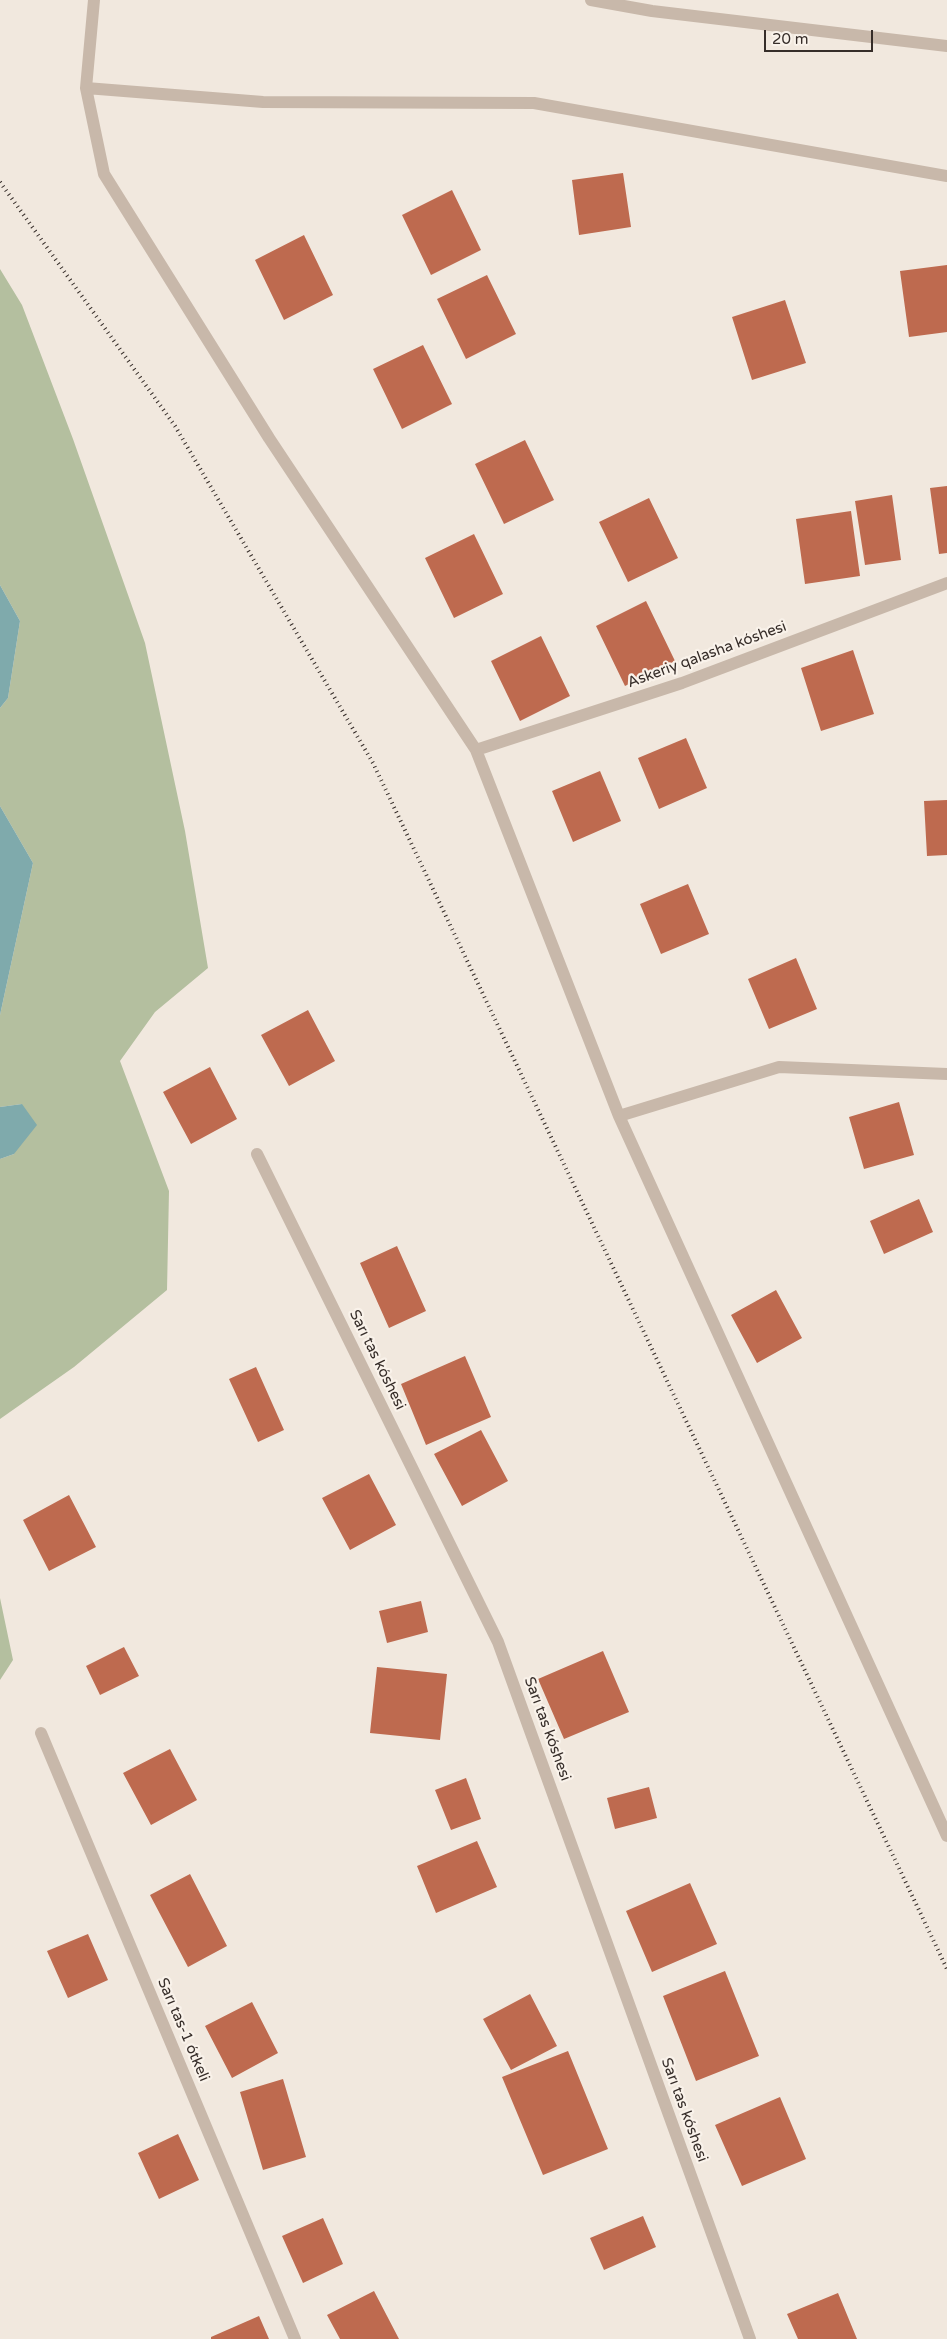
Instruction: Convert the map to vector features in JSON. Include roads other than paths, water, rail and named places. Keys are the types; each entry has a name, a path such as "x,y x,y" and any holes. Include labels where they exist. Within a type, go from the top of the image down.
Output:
{"street":[{"path":"94,0 86,88 104,174 269,438 476,750 619,1116 947,1836"},
{"path":"591,0 652,11 947,46"},
{"path":"86,88 263,102 534,104 947,176"},
{"name":"Askeriy qalasha kóshesi","path":"476,750 682,683 947,583"},
{"path":"619,1116 779,1066 947,1074"},
{"name":"Sarı tas kóshesi","path":"257,1154 498,1642 750,2339"},
{"name":"Sarı tas-1 ótkeli","path":"42,1733 296,2339"}],"water":[{"path":"0,585 20,621 8,698 0,708"},
{"path":"0,806 33,863 0,1015"},
{"path":"22,1104 37,1125 14,1154 0,1159 0,1107"}],"railway":[{"path":"0,182 175,426 373,763 947,1969"}]}
